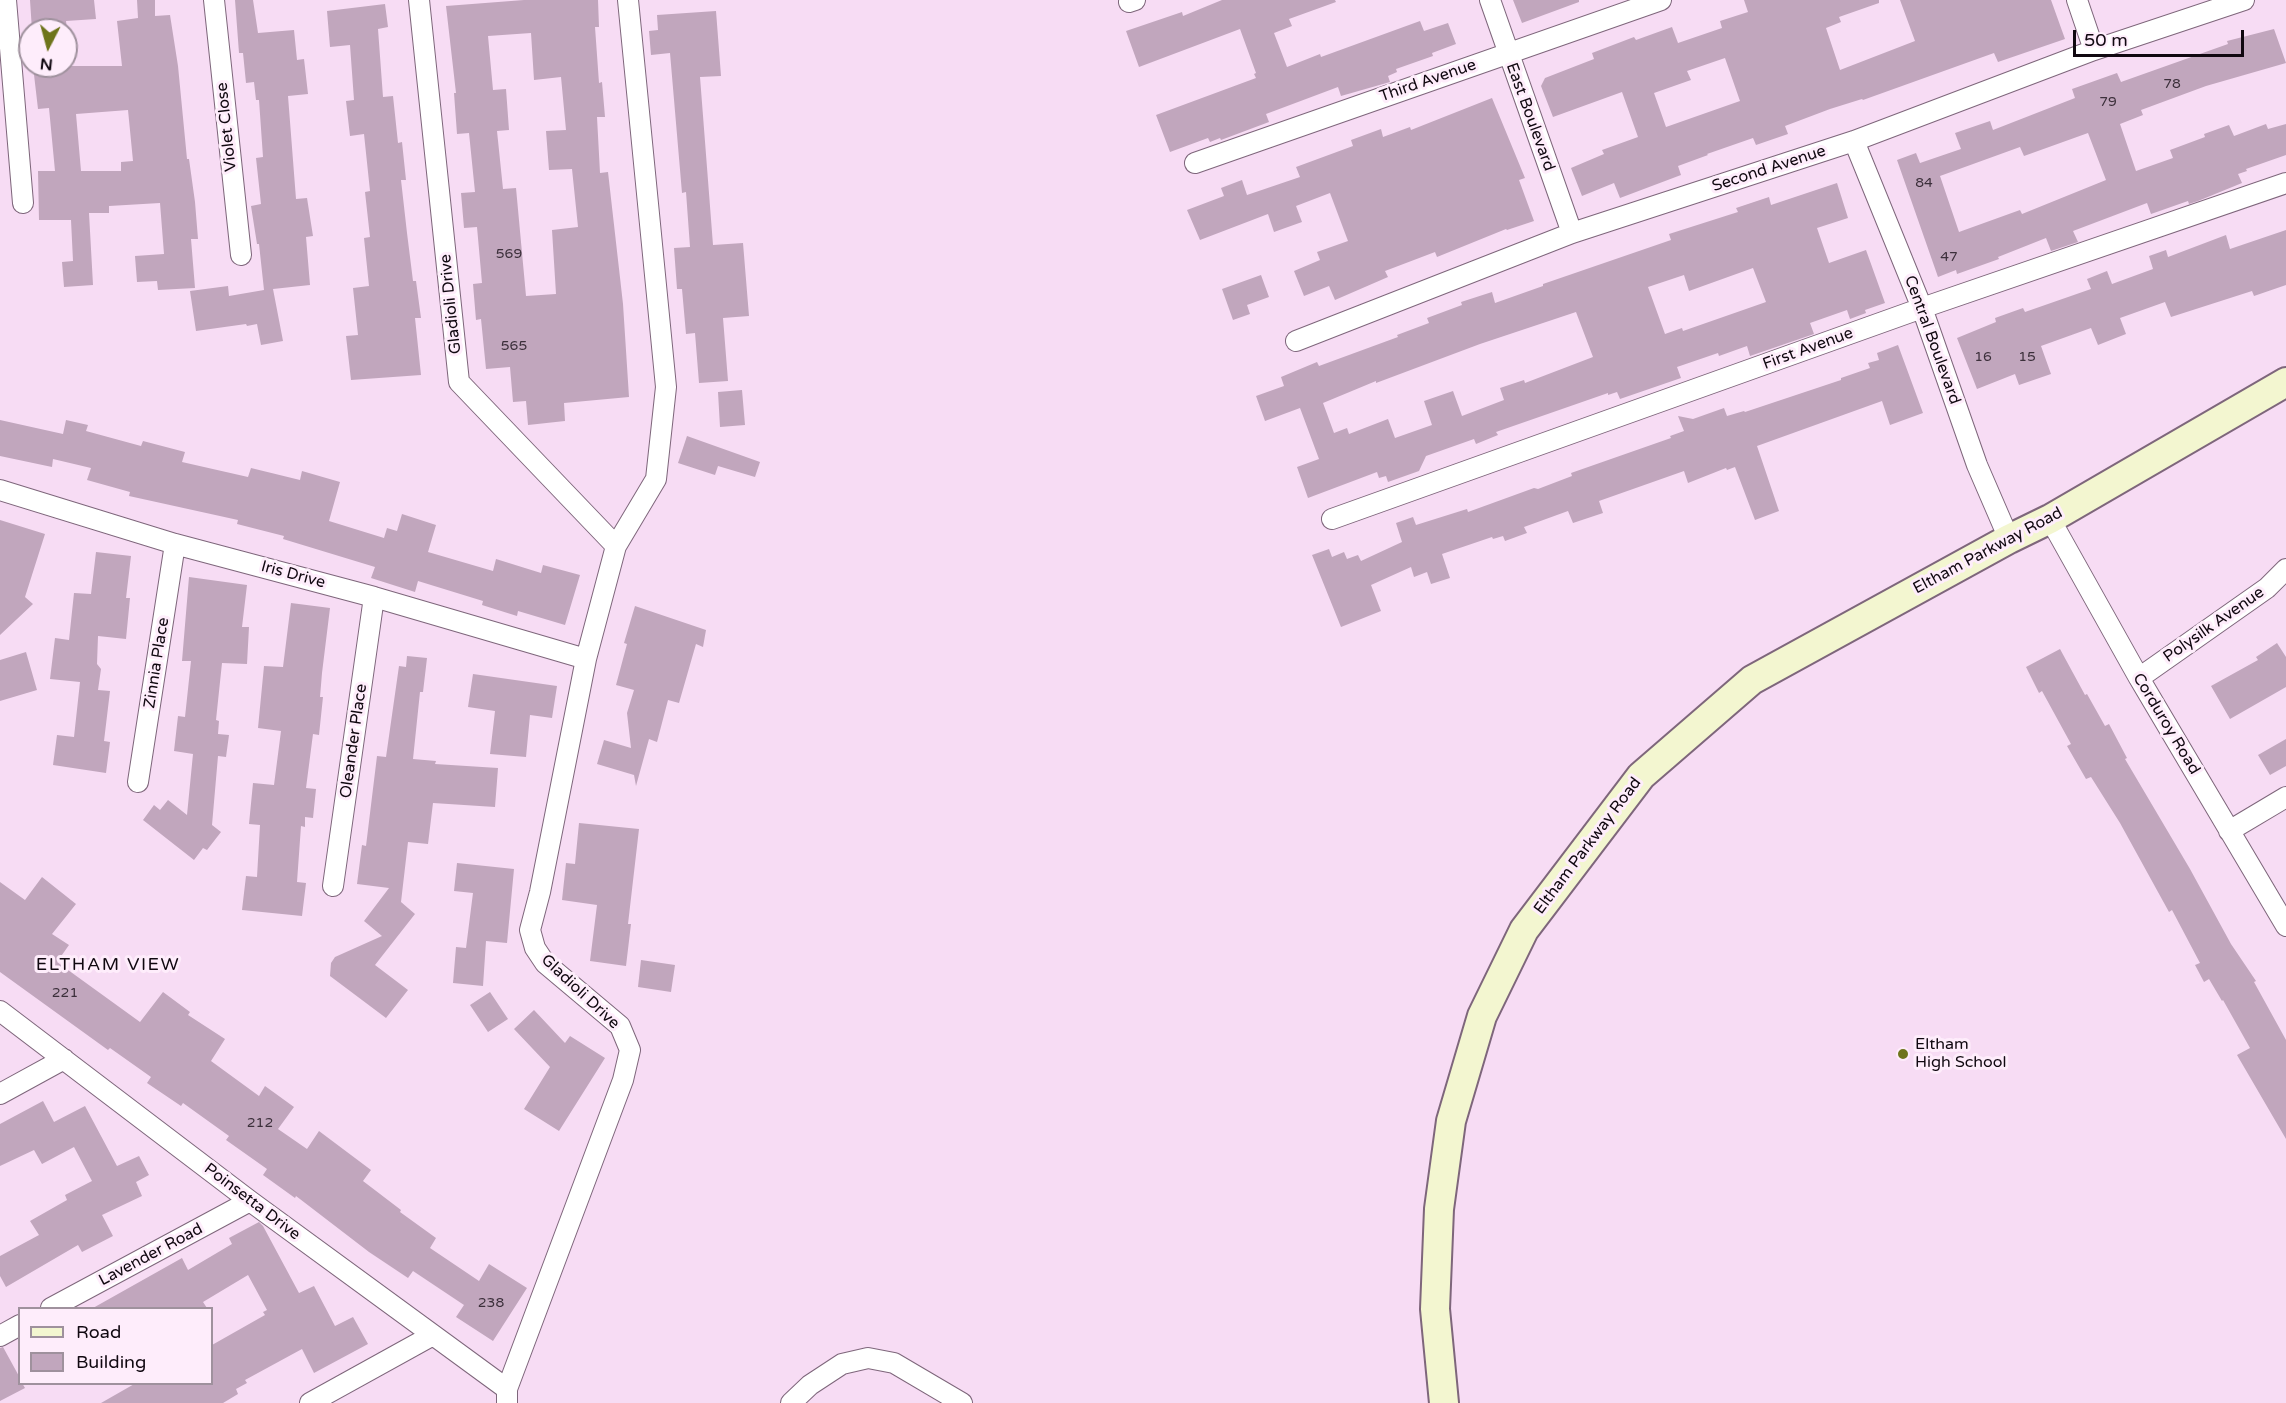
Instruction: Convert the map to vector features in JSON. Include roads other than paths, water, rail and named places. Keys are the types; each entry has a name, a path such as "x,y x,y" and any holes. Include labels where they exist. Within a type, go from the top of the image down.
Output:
{"street":[{"path":"6,0 23,203"},
{"name":"Violet Close","path":"214,0 241,255"},
{"name":"Gladioli Drive","path":"419,0 459,382 616,546"},
{"name":"Gladioli Drive","path":"507,1396 623,1080 630,1050 620,1026 545,963 535,948 530,930 540,892 586,659 616,546 656,479 666,387 628,0"},
{"name":"East Boulevard","path":"1490,0 1572,233"},
{"name":"Third Avenue","path":"1195,163 1661,0"},
{"path":"2077,0 2094,51"},
{"name":"Second Avenue","path":"1296,341 1572,233 1854,141 2094,51 2244,0"},
{"name":"Central Boulevard","path":"1854,141 1922,308 1977,465 2009,539"},
{"name":"First Avenue","path":"1332,519 1922,308 2286,183"},
{"name":"Eltham Parkway Road","path":"1444,1403 1435,1309 1439,1209 1451,1121 1482,1016 1524,930 1641,776 1752,680 2009,539 2050,519 2286,382"},
{"name":"Iris Drive","path":"0,490 175,544 374,597 586,659"},
{"name":"Corduroy Road","path":"2050,519 2139,678 2286,926"},
{"name":"Zinnia Place","path":"138,782 175,544"},
{"name":"Polysilk Avenue","path":"2139,678 2267,588 2286,569"},
{"name":"Oleander Place","path":"333,886 374,597"},
{"path":"2229,831 2286,797"},
{"name":"Poinsetta Drive","path":"0,1011 250,1201 433,1335 507,1396"},
{"path":"0,1094 64,1059"},
{"name":"Lavender Road","path":"53,1307 250,1201"},
{"path":"0,1336 18,1326"},
{"path":"310,1403 433,1335"},
{"path":"791,1403 810,1385 842,1364 868,1358 894,1363 962,1403"}],"place":[{"name":"Eltham High School","path":"1903,1054"}],"district":[{"name":"ELTHAM VIEW","path":"108,965"}]}
